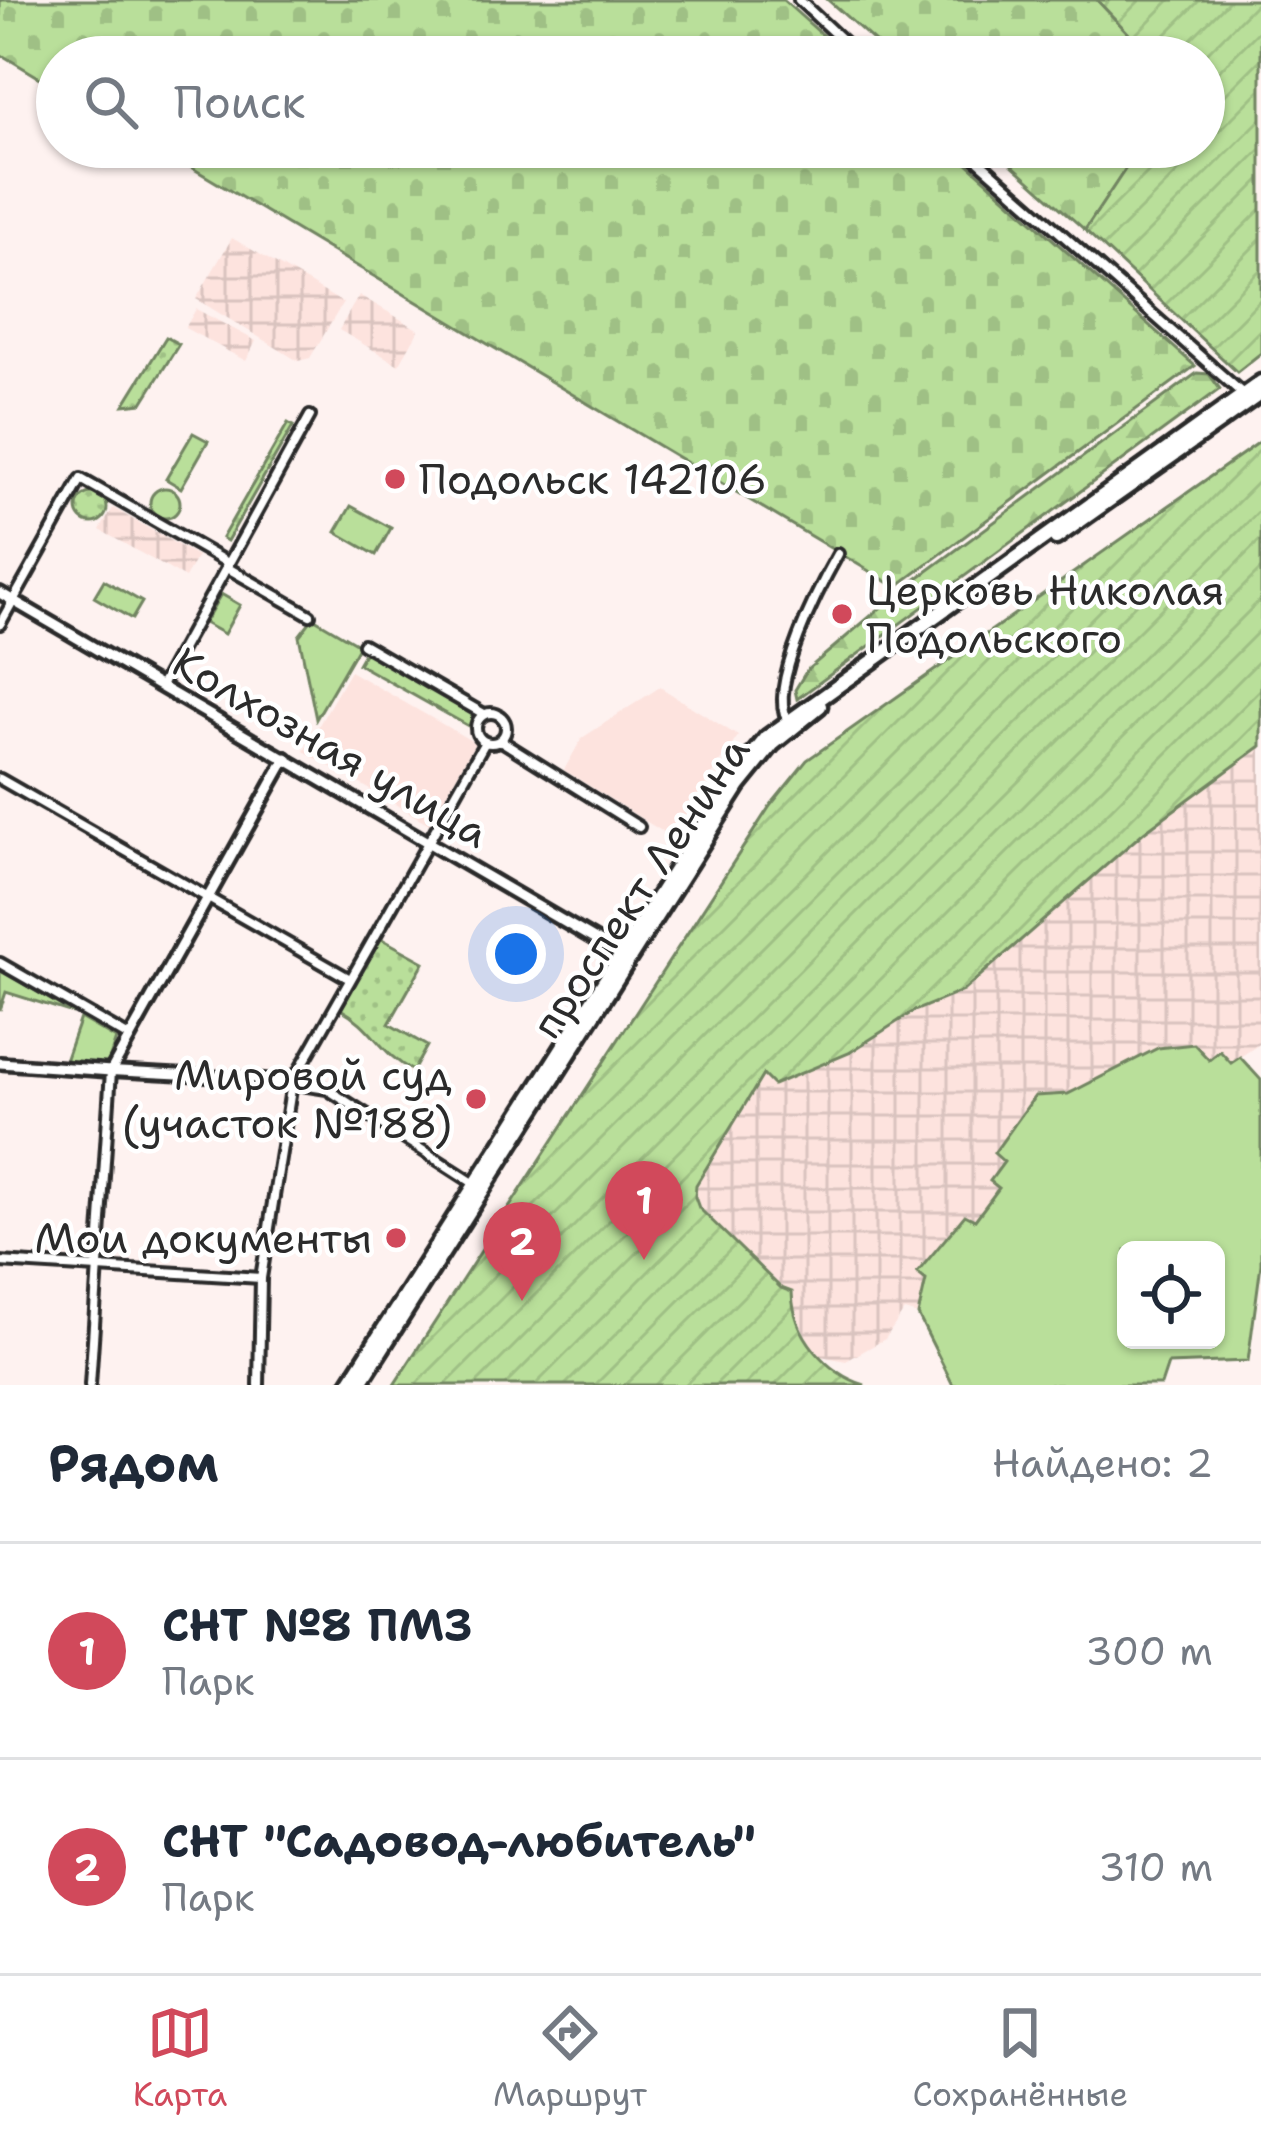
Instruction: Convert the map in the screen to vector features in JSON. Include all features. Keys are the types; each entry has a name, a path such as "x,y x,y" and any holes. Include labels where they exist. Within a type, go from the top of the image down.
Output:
{"main road":[{"name":"проспект Ленина","path":"359,1385 732,780 787,718 1255,391"},
{"name":"проспект Ленина","path":"348,1385 624,957 773,743 1255,391"}],"street":[{"path":"799,0 838,36"},
{"path":"988,168 1255,391"},
{"path":"161,686 310,416"},
{"path":"0,624 81,479 310,615"},
{"path":"787,718 782,700 808,608 838,554"},
{"name":"Колхозная улица","path":"0,593 624,957"},
{"path":"363,644 484,714 502,717 506,732 500,740"},
{"path":"484,714 476,730 485,742"},
{"path":"485,742 500,740 639,827"},
{"path":"259,1385 261,1278 292,1083 485,742"},
{"path":"90,1385 111,1071 286,758"},
{"path":"0,779 350,979"},
{"path":"0,962 129,1036"},
{"path":"0,1063 327,1089 476,1184"},
{"path":"0,1262 261,1278"}],"shaded area":[{"path":"232,238 343,303 310,358 298,361 196,299"},
{"path":"359,295 419,330 399,365 339,330"},
{"path":"196,309 256,341 246,361 185,328"},
{"path":"113,508 197,556 185,578 100,530"},
{"path":"350,671 475,743 429,824 304,751"},
{"path":"660,687 738,736 671,837 564,770 582,738"},
{"path":"1261,746 1261,1043 1231,1063 1158,1049 1068,1094 1049,1094 1004,1162 999,1188 975,1220 918,1274 927,1280 918,1315 904,1311 885,1339 846,1361 816,1355 793,1311 792,1292 781,1288 699,1208 695,1197 696,1185 763,1075 849,1053 914,1011 963,991 1144,832"}],"green space":[{"path":"0,0 783,0 823,36 36,36 36,75 0,54"},
{"path":"828,0 1097,0 1131,36 868,36"},
{"path":"1097,0 1261,0 1261,353 1237,372 1085,230 1126,168 1225,168 1225,36 1131,36"},
{"path":"192,168 973,168 1195,366 896,587"},
{"path":"1016,168 1126,168 1085,230"},
{"path":"166,337 179,344 142,403 124,405"},
{"path":"1197,373 1209,374 1220,389 797,699 795,690 807,670 899,592"},
{"path":"288,423 293,426 227,541 222,538"},
{"path":"193,433 208,441 181,488 166,479"},
{"path":"1261,441 1261,746 1144,832 963,991 914,1011 849,1053 773,1085 763,1075 696,1185 699,1208 781,1288 792,1292 798,1323 814,1350 837,1371 865,1385 394,1385 770,806 807,760"},
{"path":"165,488 180,503 165,518 150,503"},
{"path":"92,493 107,508 92,523 77,508"},
{"path":"351,506 391,528 376,555 336,532"},
{"path":"104,580 142,602 132,619 94,597"},
{"path":"221,594 240,605 224,634 204,623"},
{"path":"313,618 359,645 316,719 299,636"},
{"path":"366,650 478,714 470,727 358,664"},
{"path":"380,938 424,962 389,1024 427,1046 413,1071 339,1008"},
{"path":"0,970 73,1013 6,992 0,1010"},
{"path":"80,1018 116,1039 107,1066 65,1061"},
{"path":"1194,1044 1209,1060 1220,1051 1231,1063 1240,1057 1261,1080 1261,1264 1248,1361 1168,1364 1161,1385 953,1385 918,1315 926,1280 917,1273 965,1215 975,1220 999,1188 990,1181 1004,1162 994,1153 1035,1096 1068,1094 1158,1048"}],"place":[{"name":"Подольск 142106","path":"395,479"},
{"name":"Церковь Николая Подольского","path":"842,614"},
{"name":"Мировой суд (участок №188)","path":"476,1099"},
{"name":"Мои документы","path":"396,1238"},
{"name":"СНТ №8 ПМЗ","path":"644,1260"},
{"name":"СНТ \"Садовод-любитель\"","path":"522,1301"}]}
